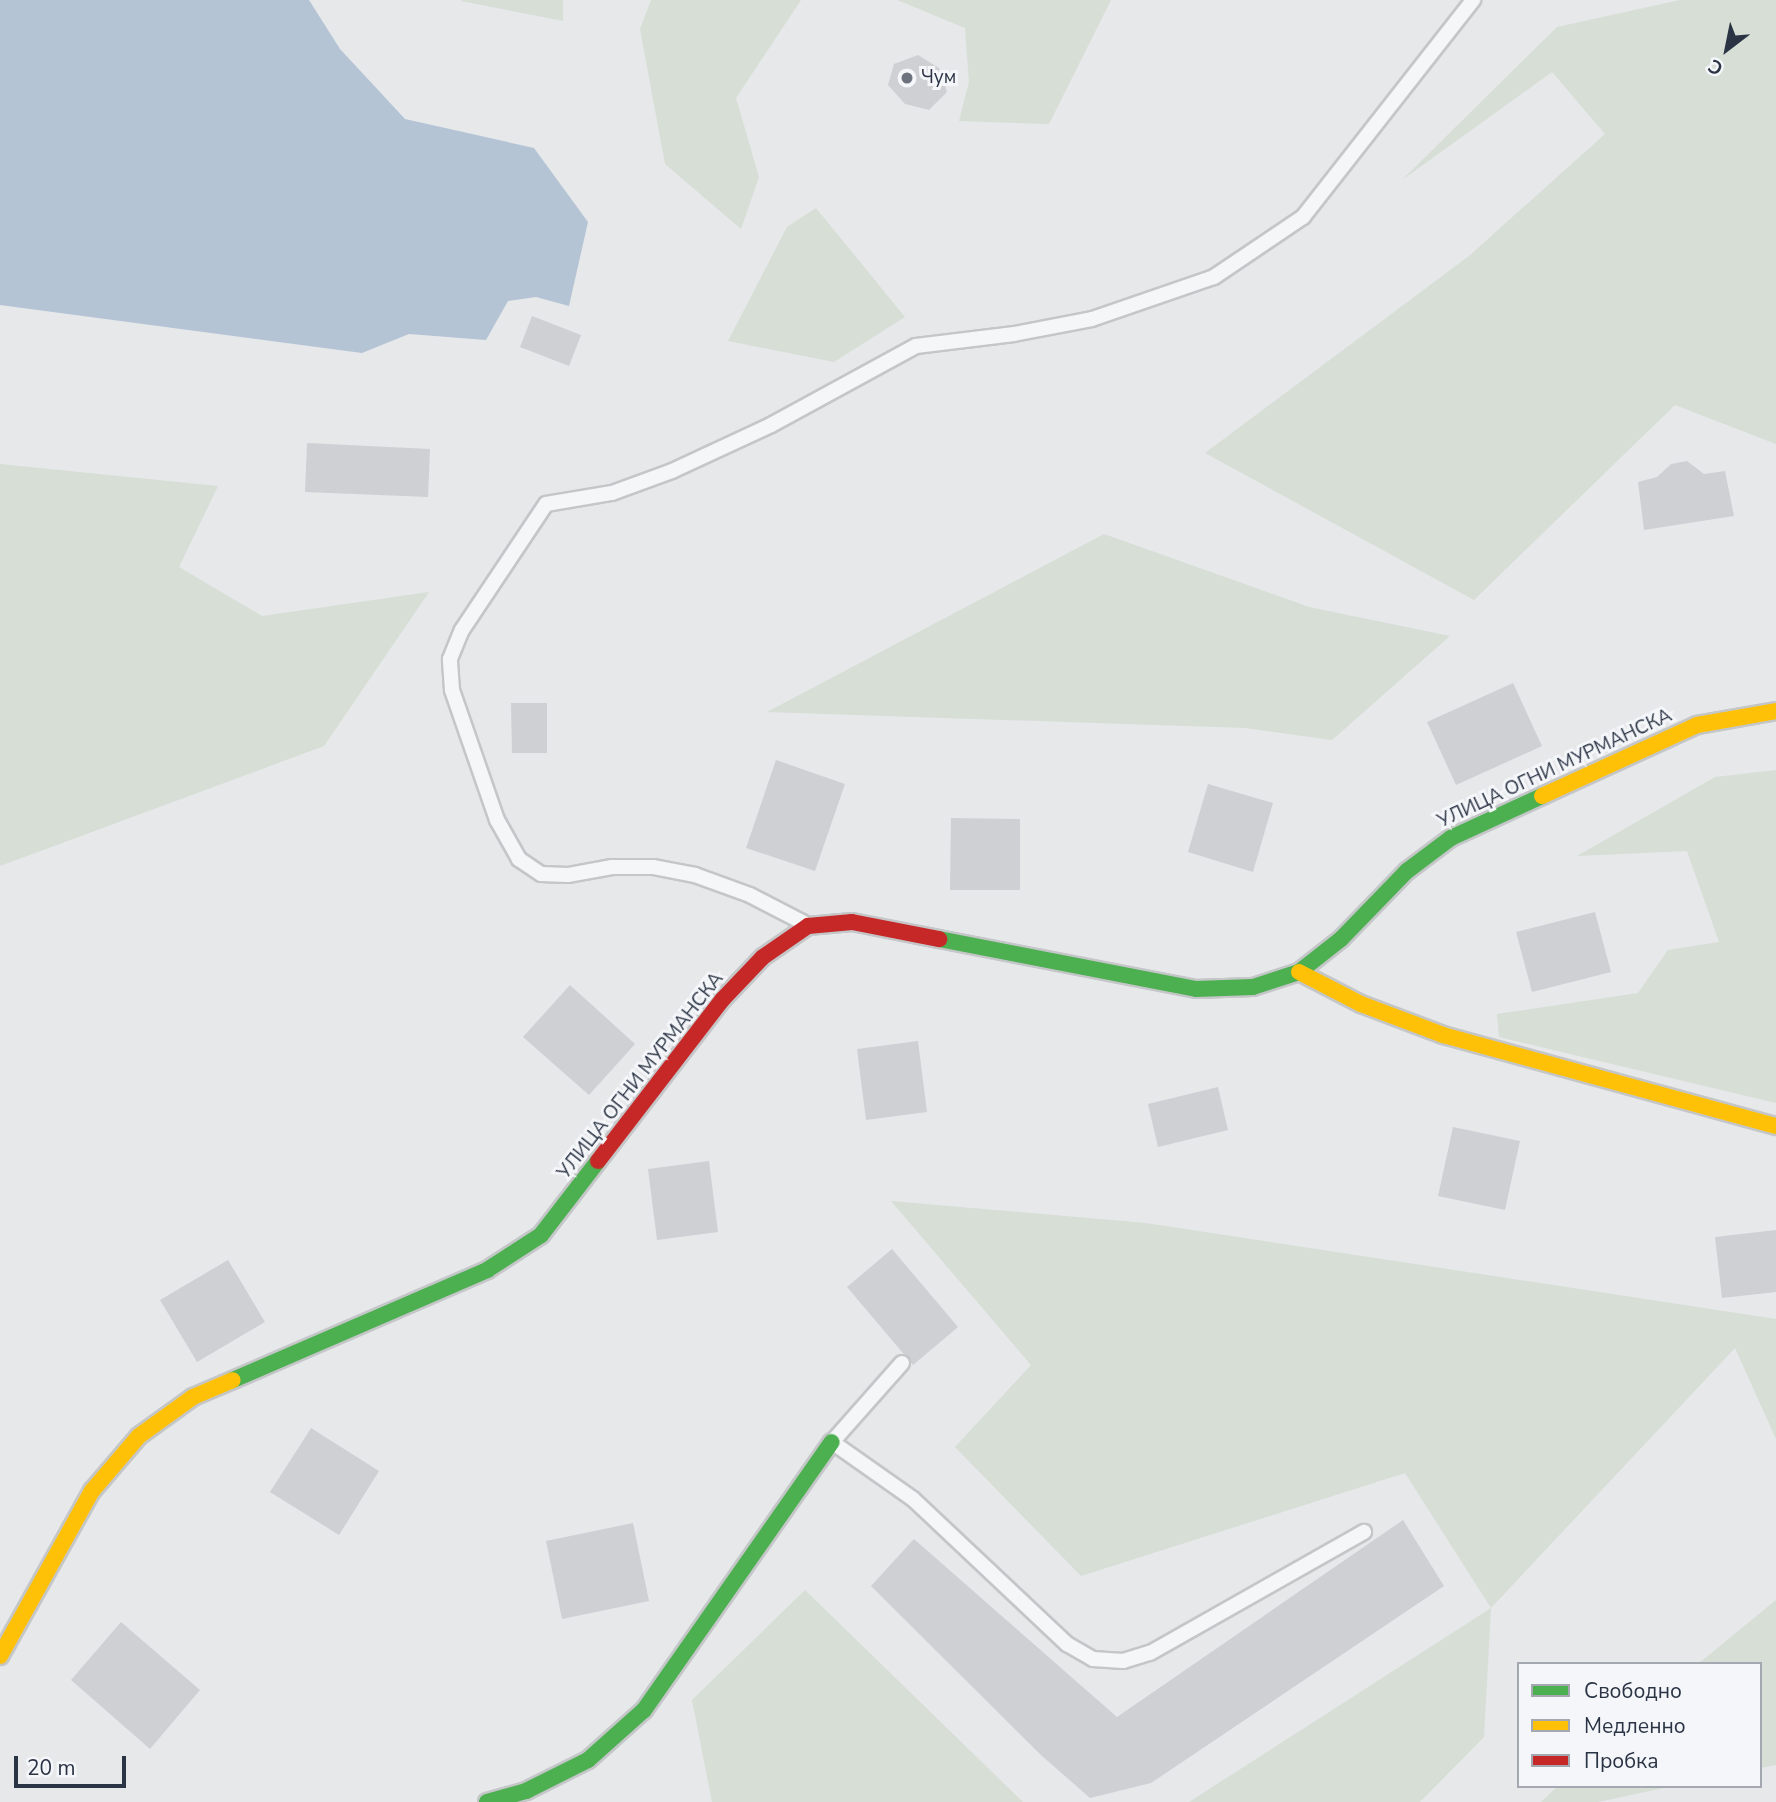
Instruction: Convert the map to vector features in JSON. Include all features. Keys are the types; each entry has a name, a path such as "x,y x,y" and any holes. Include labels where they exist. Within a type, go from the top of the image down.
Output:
{"street":[{"name":"УЛИЦА ОГНИ МУРМАНСКА","path":"0,1656 92,1491 139,1436 193,1397 487,1270 541,1235 722,1000 764,957 808,926 852,922 1196,989 1253,987 1299,972 1341,939 1407,871 1451,838 1697,725 1776,711"},
{"path":"1299,972 1361,1004 1443,1035 1776,1126"},
{"path":"488,1802 526,1791 588,1760 644,1710 832,1442"}],"lane":[{"path":"808,926 750,895 695,875 639,867 541,874 519,859 492,807 452,690 450,659 462,630 546,504 612,494 672,471 771,425 916,346 1014,334 1092,318 1214,277 1303,217 1473,0"},
{"path":"902,1363 832,1442 912,1499 1067,1644 1093,1659 1122,1661 1150,1653 1364,1532"}],"shaded area":[{"path":"462,0 563,0 563,21 461,1"},
{"path":"651,0 801,0 736,98 759,177 741,229 665,164 640,29"},
{"path":"897,0 1111,0 1049,124 959,121 969,82 965,28"},
{"path":"1680,0 1776,0 1776,444 1675,405 1474,600 1205,453 1469,256 1605,134 1552,72 1402,180 1557,27"},
{"path":"816,208 905,317 834,362 728,341 787,227"},
{"path":"0,464 218,486 179,567 262,616 429,592 324,746 0,866"},
{"path":"1104,534 1309,607 1450,636 1332,740 1245,728 767,712"},
{"path":"1776,770 1776,1103 1499,1037 1497,1014 1638,993 1668,950 1719,942 1687,851 1577,856 1715,777"},
{"path":"891,1201 1146,1223 1776,1319 1776,1439 1735,1348 1491,1608 1405,1473 1081,1576 955,1447 1031,1365"},
{"path":"805,1590 1023,1802 712,1802 692,1700"},
{"path":"1776,1600 1776,1765 1762,1768 1762,1662 1700,1662"},
{"path":"1491,1608 1484,1737 1420,1802 1189,1802"},
{"path":"1556,1788 1664,1788 1598,1802 1541,1802"}],"water":[{"path":"0,0 309,0 340,49 405,119 534,148 588,222 569,306 536,297 508,301 486,340 409,334 362,353 0,305"}],"building":[{"path":"918,55 939,68 947,92 929,110 905,104 888,85 894,64"},
{"path":"532,316 581,335 569,366 520,347"},
{"path":"307,443 430,449 428,497 305,492"},
{"path":"1687,461 1704,474 1725,471 1734,516 1644,530 1638,482 1657,477 1671,464"},
{"path":"1513,683 1542,746 1456,785 1427,722"},
{"path":"511,703 547,703 547,753 512,753"},
{"path":"776,760 845,784 815,871 746,848"},
{"path":"1208,784 1273,803 1253,872 1188,852"},
{"path":"951,818 1020,819 1020,890 950,890"},
{"path":"1595,912 1611,972 1532,992 1516,932"},
{"path":"570,985 635,1044 589,1095 523,1037"},
{"path":"918,1041 927,1112 866,1120 857,1049"},
{"path":"1218,1087 1228,1130 1158,1147 1148,1104"},
{"path":"1453,1127 1520,1141 1505,1210 1438,1196"},
{"path":"709,1161 718,1232 657,1240 648,1169"},
{"path":"1776,1230 1776,1292 1722,1298 1715,1237"},
{"path":"892,1249 958,1327 913,1365 847,1287"},
{"path":"228,1260 265,1322 197,1362 160,1300"},
{"path":"311,1428 379,1471 339,1535 270,1492"},
{"path":"1403,1520 1444,1586 1151,1783 1090,1798 1042,1756 871,1586 914,1539 1117,1717"},
{"path":"633,1523 649,1601 562,1619 546,1541"},
{"path":"121,1622 200,1690 150,1749 71,1680"}],"traffic: fast":[{"path":"939,939 1196,989 1253,987 1299,972 1341,939 1407,871 1451,838 1542,796"},
{"path":"233,1380 487,1270 541,1235 598,1161"},
{"path":"487,1802 526,1791 588,1760 644,1710 832,1442"}],"traffic: slow":[{"path":"1542,796 1697,725 1776,711"},
{"path":"1299,972 1361,1004 1443,1035 1776,1126"},
{"path":"0,1656 92,1491 139,1436 193,1397 233,1380"}],"traffic: jam":[{"path":"598,1161 722,1000 763,957 808,926 852,922 939,939"}],"place":[{"name":"Чум","path":"907,78"}]}
